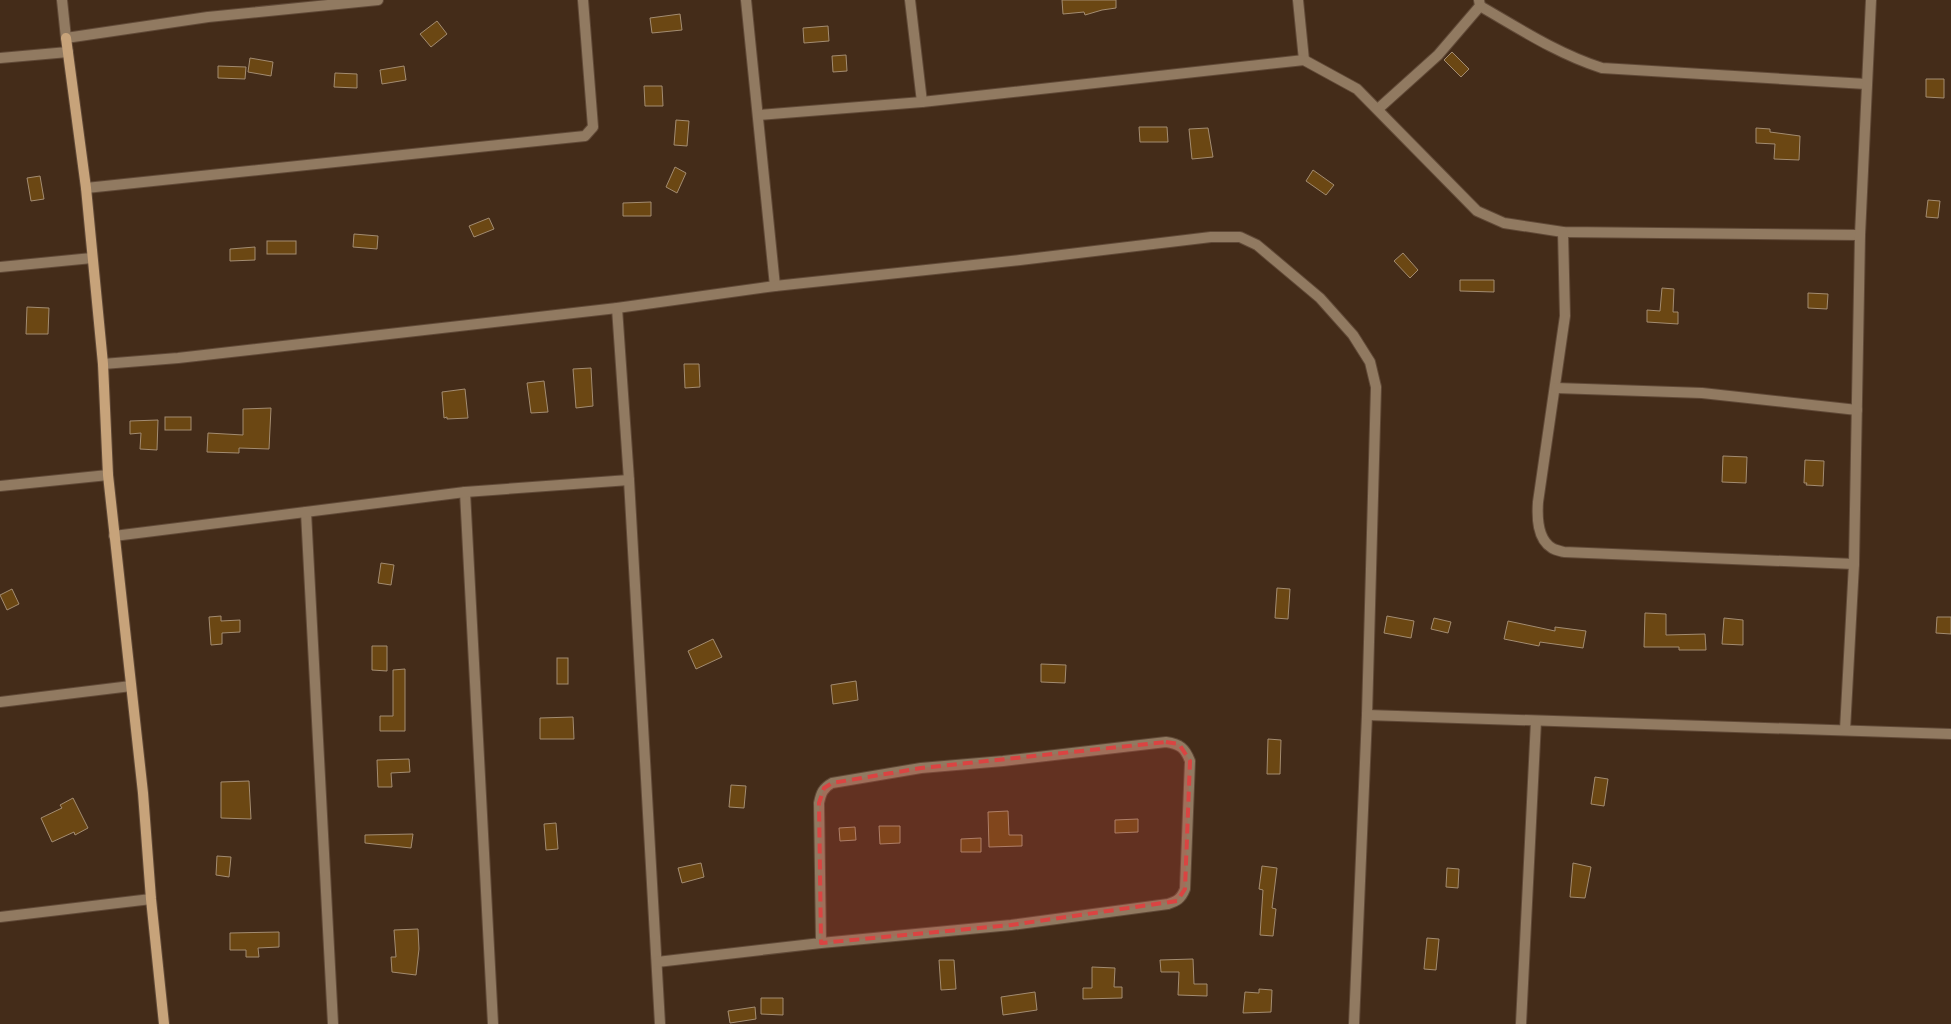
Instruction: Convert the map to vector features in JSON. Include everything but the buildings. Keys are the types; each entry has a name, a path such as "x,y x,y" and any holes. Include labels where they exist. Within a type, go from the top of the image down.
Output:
{"street":[{"path":"62,0 86,188 103,364 108,475 143,793 151,899 164,1024"},
{"path":"66,38 208,17 378,0"},
{"path":"86,188 585,136 593,126 584,0"},
{"path":"746,0 775,286"},
{"path":"910,0 922,102"},
{"path":"1298,0 1304,60"},
{"path":"1845,730 1854,564 1860,235 1871,0"},
{"path":"1378,109 1438,55 1480,3 1556,49 1581,61 1602,68 1866,84"},
{"path":"0,58 68,52"},
{"path":"758,115 922,102 1304,60 1357,89 1452,188 1477,211 1504,223 1563,232 1860,235"},
{"path":"1563,232 1565,316 1537,519 1541,533 1552,548 1564,552 1854,564"},
{"path":"103,364 178,358 617,308 775,286 1020,260 1211,237 1240,237 1257,245 1320,298 1353,335 1370,362 1376,387 1367,715 1354,1024"},
{"path":"0,267 92,258"},
{"path":"617,308 629,480 660,1024"},
{"path":"1556,388 1702,393 1856,410"},
{"path":"0,486 108,475"},
{"path":"114,536 465,492 629,480"},
{"path":"465,492 493,1024"},
{"path":"306,512 333,1024"},
{"path":"0,702 131,686"},
{"path":"1367,715 1951,734"},
{"path":"1521,1024 1536,721"},
{"path":"657,962 821,943 1011,925 1168,904 1177,901 1182,897 1185,889 1190,761 1186,751 1180,744 1166,742 1003,761 921,768 832,783 824,788 819,803 821,943"},
{"path":"0,917 151,899"}],"highlighted area":[{"path":"1166,742 1179,744 1190,761 1185,889 1177,901 1011,925 821,943 819,803 824,788 832,783 921,768"}]}
